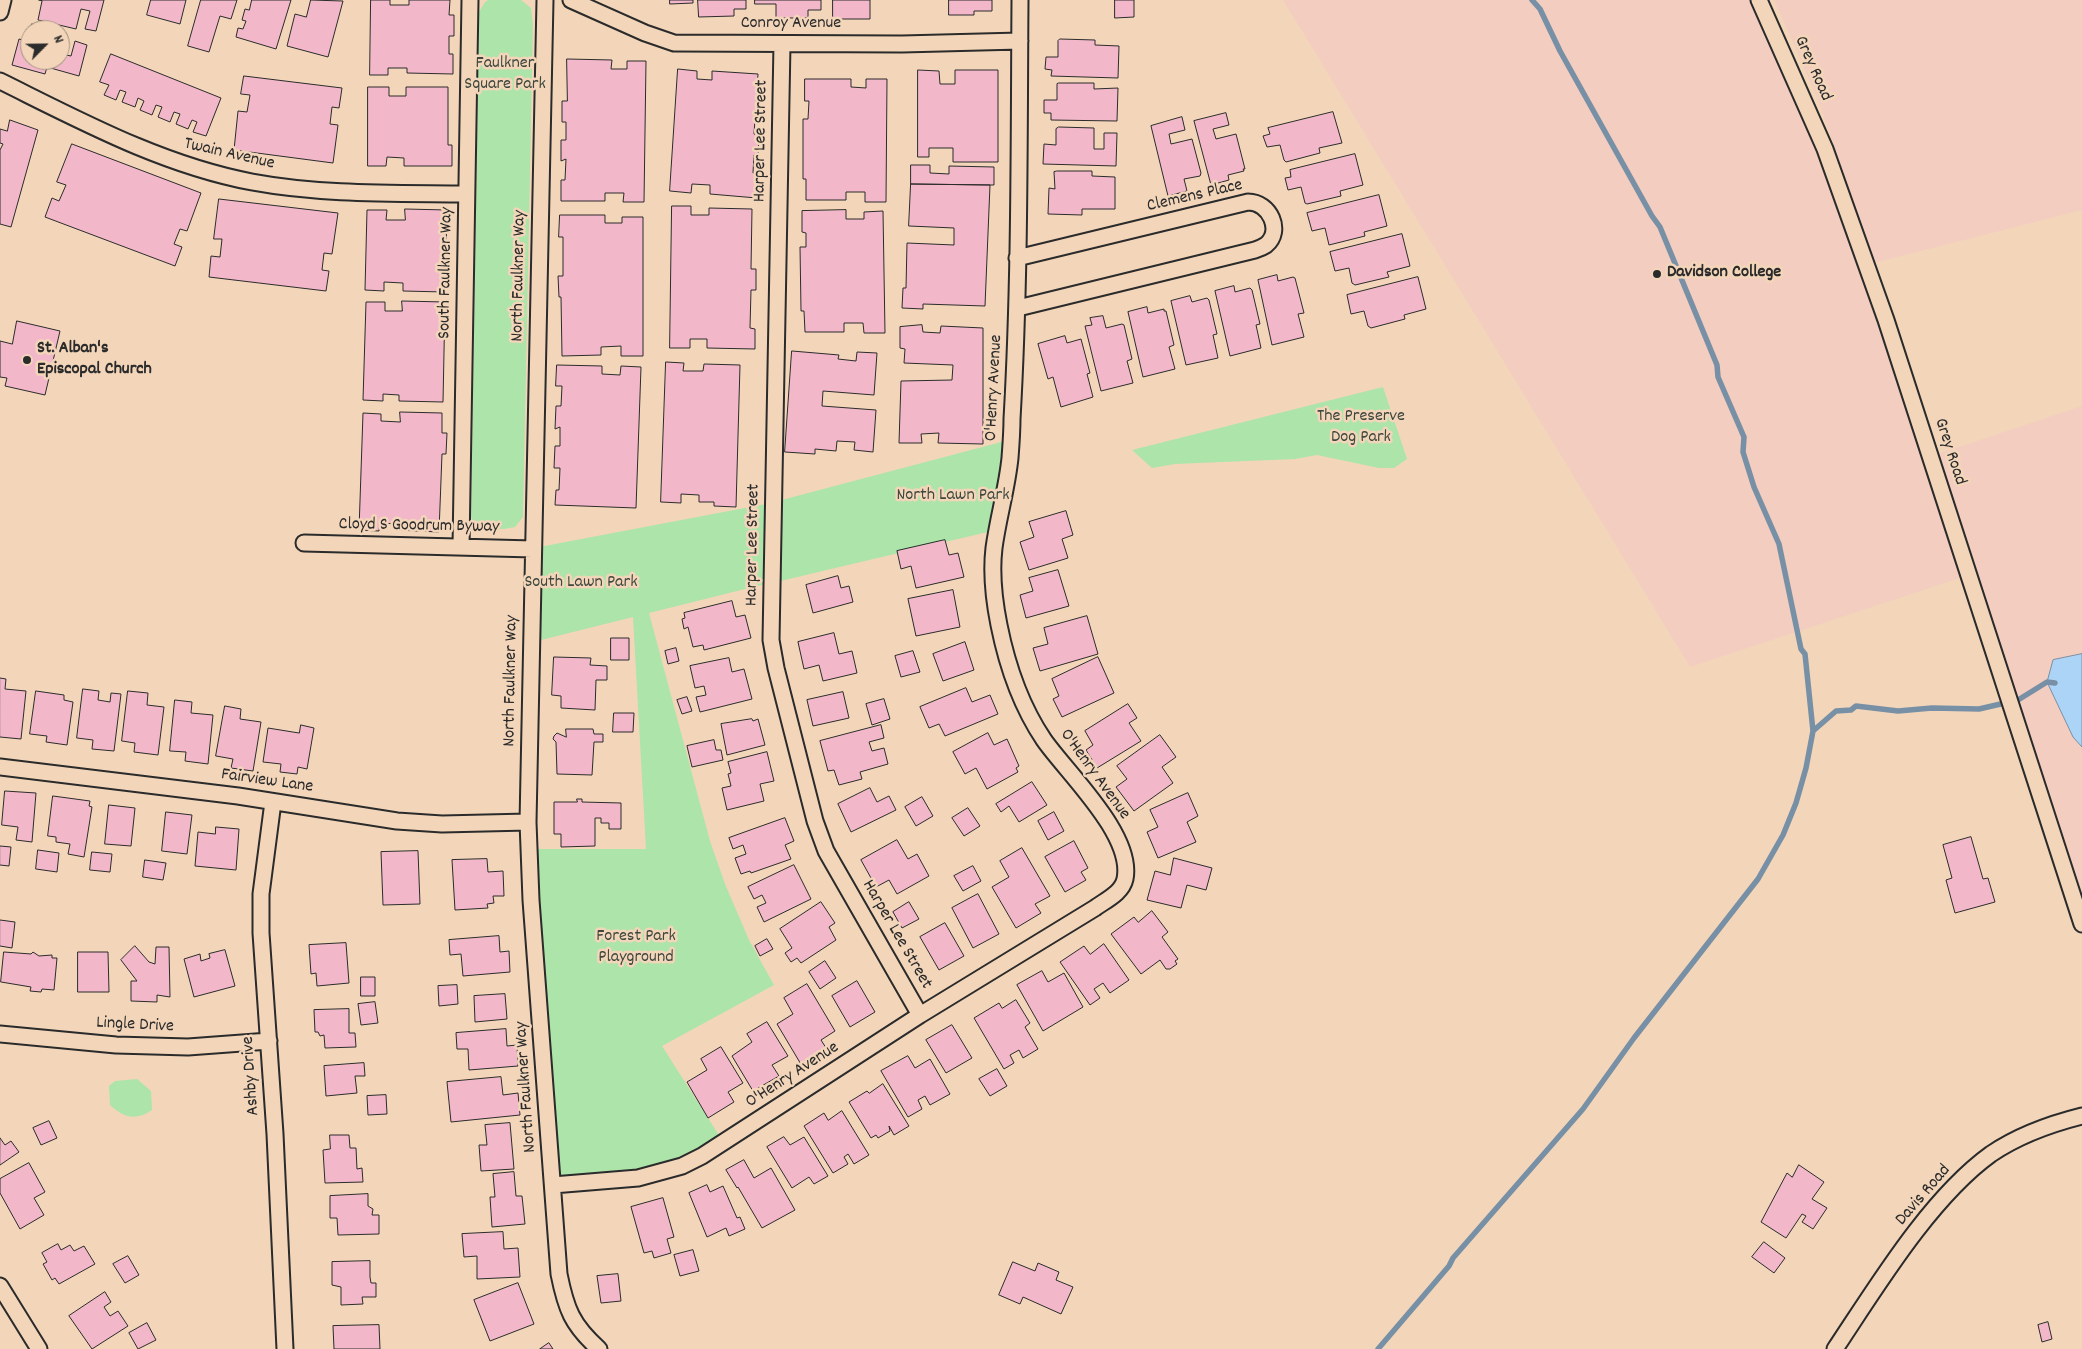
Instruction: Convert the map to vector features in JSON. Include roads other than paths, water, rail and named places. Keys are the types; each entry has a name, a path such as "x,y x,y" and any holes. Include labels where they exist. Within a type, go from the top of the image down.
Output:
{"street":[{"path":"0,12 3,0"},
{"name":"South Faulkner Way","path":"461,547 470,0"},
{"name":"North Faulkner Way","path":"545,0 528,822 530,900 559,1274 563,1297 569,1314 586,1337 599,1349"},
{"name":"Conroy Avenue","path":"571,0 645,33 674,43 782,44 1020,41"},
{"name":"O'Henry Avenue","path":"553,1185 638,1178 682,1166 702,1156 920,1015 1110,898 1117,893 1125,880 1126,864 1118,841 1103,814 1044,740 1026,710 1006,654 999,624 993,575 994,549 1010,459 1018,308 1020,0"},
{"name":"Grey Road","path":"1759,0 1825,149 1883,312 2082,924"},
{"name":"Harper Lee Street","path":"782,44 771,640 776,668 815,821 826,851 920,1015"},
{"name":"Twain Avenue","path":"0,81 144,150 218,175 291,188 351,192 466,194"},
{"name":"Clemens Place","path":"1017,258 1248,202 1258,202 1265,208 1271,217 1273,227 1271,238 1266,246 1255,250 1018,308"},
{"name":"Cloyd S Goodrum Byway","path":"304,544 533,549"},
{"name":"Fairview Lane","path":"0,767 273,802 397,821 442,824 528,822"},
{"name":"Ashby Drive","path":"273,802 261,894 261,933 285,1349"},
{"name":"Lingle Drive","path":"0,1034 116,1045 188,1047 268,1041"},
{"name":"Davis Road","path":"1835,1349 1918,1229 1969,1172 1992,1154 2017,1139 2055,1123 2082,1116"},
{"path":"0,1286 39,1349"}],"water":[{"path":"2082,654 2082,747 2073,737 2047,682 2053,660"}],"waterway":[{"path":"1378,1349 1449,1266 1453,1258 1583,1109 1634,1038 1758,879 1783,835 1796,803 1806,768 1813,731 1805,654 1801,649 1779,544 1754,487 1743,452 1744,437 1718,377 1717,365 1660,227 1652,216 1560,51 1540,9 1532,0"},
{"path":"1813,731 1836,711 1851,710 1856,706 1898,711 1932,708 1979,709 2018,700 2047,682 2055,683"}],"place":[{"name":"Davidson College","path":"1657,274"},
{"name":"St. Alban's Episcopal Church","path":"27,360"}],"park label":[{"name":"Faulkner Square Park","path":"505,75"},
{"name":"The Preserve Dog Park","path":"1361,428"},
{"name":"North Lawn Park","path":"953,497"},
{"name":"South Lawn Park","path":"581,584"},
{"name":"Forest Park Playground","path":"636,948"}]}
